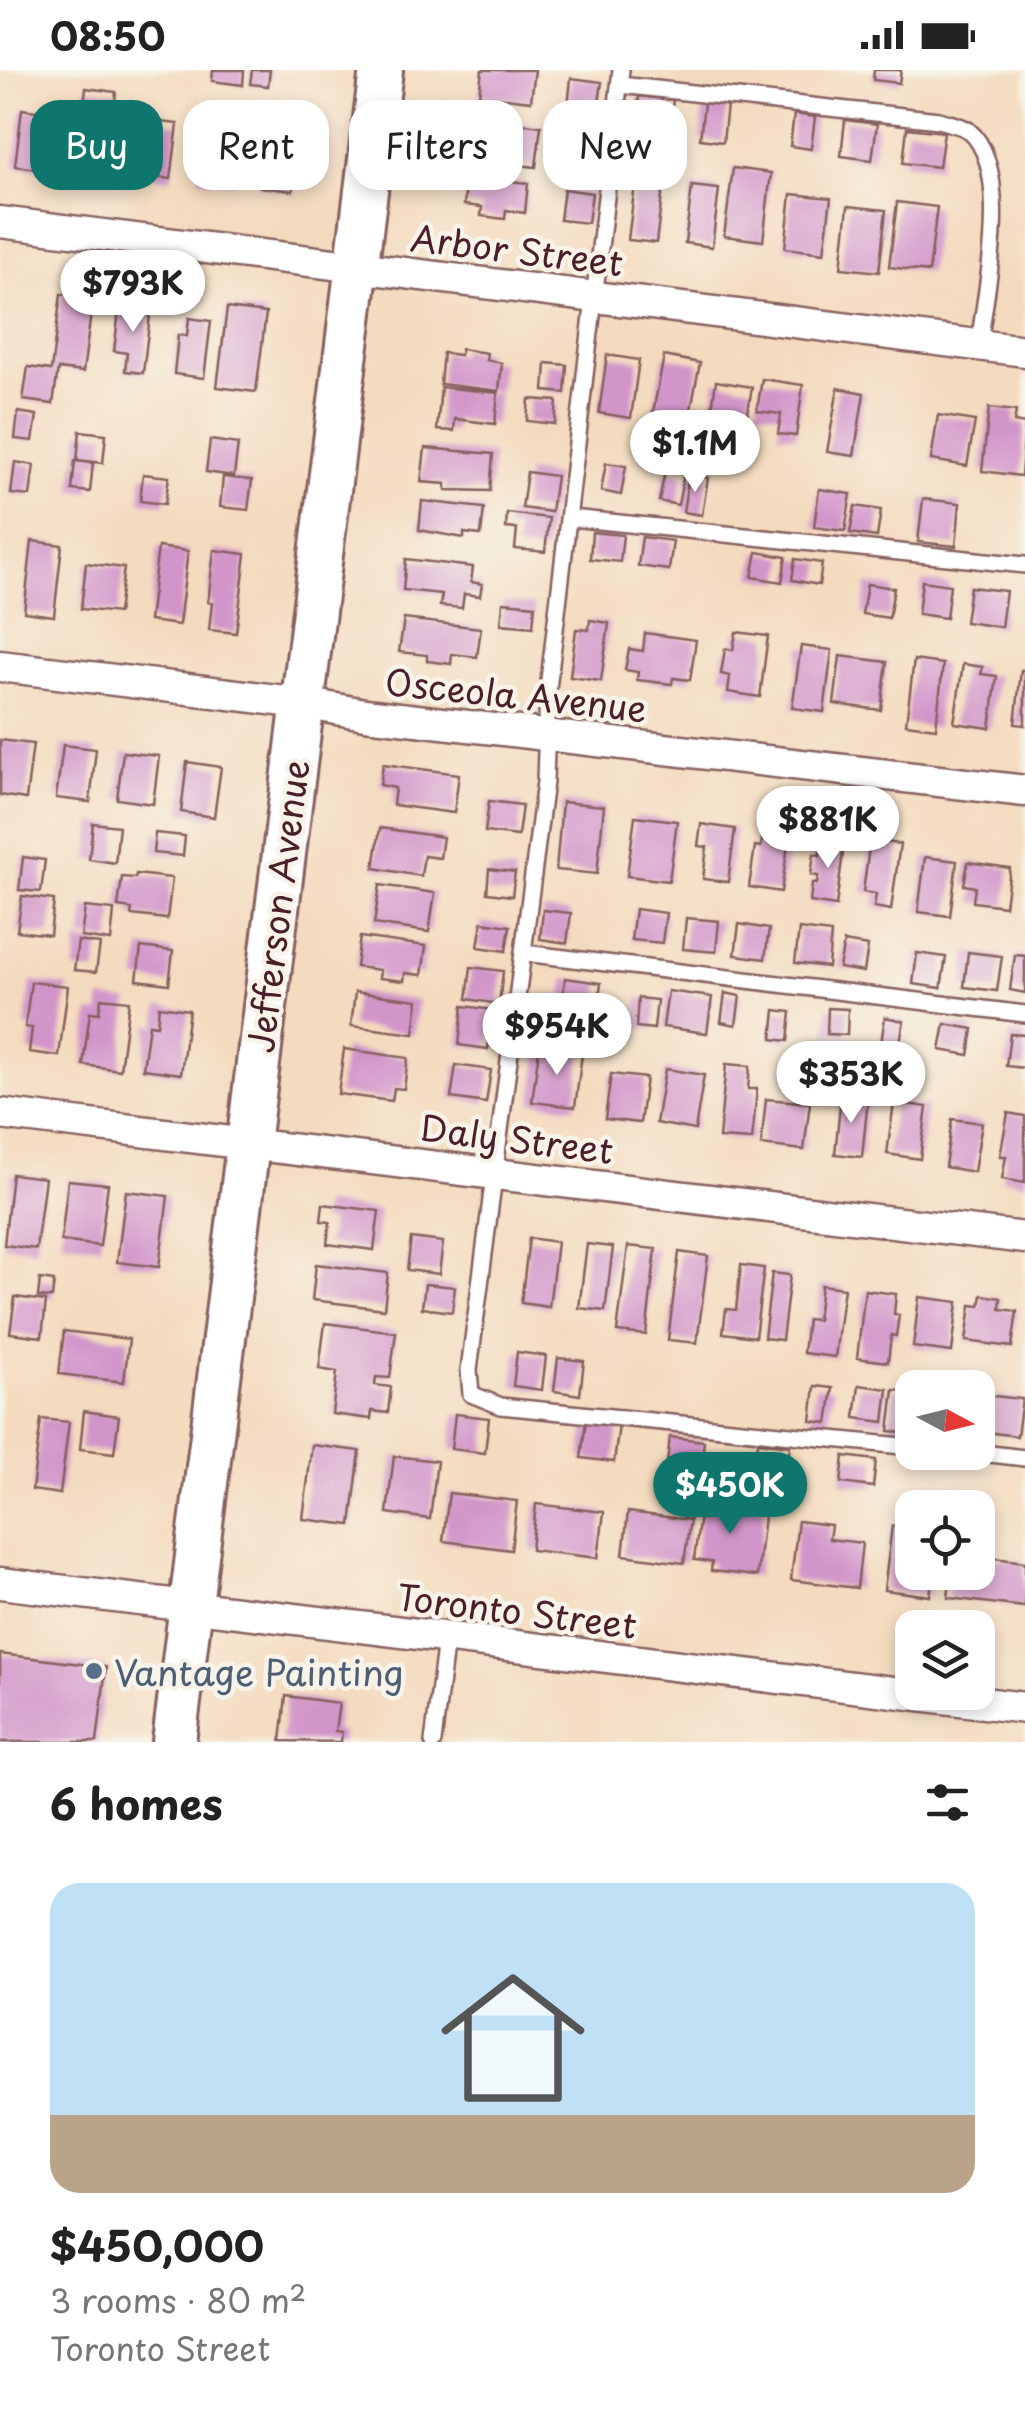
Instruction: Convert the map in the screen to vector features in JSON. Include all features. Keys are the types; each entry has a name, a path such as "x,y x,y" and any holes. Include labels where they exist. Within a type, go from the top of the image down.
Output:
{"street":[{"name":"Jefferson Avenue","path":"174,1742 380,70"},
{"name":"Arbor Street","path":"0,222 1025,351"},
{"name":"Osceola Avenue","path":"0,666 365,714 1025,791"},
{"name":"Daly Street","path":"0,1114 1025,1238"},
{"name":"Toronto Street","path":"0,1583 1025,1708"}],"lane":[{"path":"895,1444 501,1406 471,1394 469,1370 546,782 548,688 620,77 938,120 968,129 988,157 994,206 979,345"},
{"path":"570,518 1025,564"},
{"path":"524,954 1025,1014"},
{"path":"995,1455 1025,1458"},
{"path":"434,1742 446,1640"}],"building":[{"path":"213,70 244,70 243,85 212,81"},
{"path":"252,70 270,70 268,86 250,84"},
{"path":"482,70 535,70 531,101 479,95"},
{"path":"874,70 901,70 899,83 873,80"},
{"path":"571,78 602,82 599,100 569,100"},
{"path":"86,88 116,92 115,100 85,100"},
{"path":"639,96 673,100 639,100"},
{"path":"704,103 727,105 723,142 700,139"},
{"path":"22,109 30,110 30,168 15,166"},
{"path":"794,114 815,117 811,149 790,146"},
{"path":"845,120 877,124 872,160 841,156"},
{"path":"163,122 178,124 171,179 163,178"},
{"path":"523,124 541,126 536,167 523,165"},
{"path":"907,128 944,132 939,167 903,163"},
{"path":"733,168 771,173 763,241 724,236"},
{"path":"523,182 528,183 525,213 506,210 505,219 481,216 482,207 464,205 466,190 523,190"},
{"path":"692,186 719,189 712,247 685,243"},
{"path":"564,190 592,193 588,223 560,220"},
{"path":"634,190 663,190 656,243 628,240"},
{"path":"791,194 831,198 824,253 785,248"},
{"path":"897,202 937,207 929,272 889,267"},
{"path":"848,206 886,210 879,272 841,268"},
{"path":"61,294 93,298 83,372 58,369 53,404 23,400 28,367 51,370"},
{"path":"120,303 151,307 143,373 125,371 127,353 114,351"},
{"path":"227,308 266,313 256,392 217,387"},
{"path":"189,318 211,321 204,378 174,374 178,335 187,336"},
{"path":"461,349 487,353 486,360 502,363 499,391 440,384 443,353 460,355"},
{"path":"607,355 639,360 631,418 599,413"},
{"path":"664,356 700,363 689,419 653,412"},
{"path":"546,363 567,365 565,393 544,391"},
{"path":"762,379 803,385 796,436 778,434 781,414 757,411"},
{"path":"716,381 752,387 744,434 709,429"},
{"path":"441,387 498,393 495,424 455,419 454,431 437,430"},
{"path":"838,388 864,393 854,456 827,452"},
{"path":"529,399 557,401 555,424 527,421"},
{"path":"989,408 1016,411 1014,422 1025,424 1021,476 982,471"},
{"path":"18,412 37,415 33,441 15,439"},
{"path":"938,415 975,421 967,466 931,460"},
{"path":"80,431 106,434 103,463 77,460"},
{"path":"210,440 238,444 234,476 206,472"},
{"path":"425,448 493,454 490,491 446,490 446,484 421,482"},
{"path":"75,461 93,463 90,492 72,490"},
{"path":"15,462 34,465 30,496 11,494"},
{"path":"606,463 626,466 621,495 601,491"},
{"path":"665,471 684,474 678,505 659,501"},
{"path":"527,472 556,476 551,512 522,508"},
{"path":"143,474 169,477 165,504 140,501"},
{"path":"689,474 708,478 702,515 683,512"},
{"path":"223,477 252,480 248,510 220,507"},
{"path":"819,489 851,494 845,531 814,527"},
{"path":"923,499 960,503 956,546 918,542"},
{"path":"422,501 484,508 481,535 464,533 464,538 419,530"},
{"path":"855,506 881,510 877,537 850,533"},
{"path":"507,513 549,518 545,552 515,549 517,529 506,528"},
{"path":"592,532 623,535 620,562 590,559"},
{"path":"642,537 673,541 669,570 638,566"},
{"path":"32,541 62,545 54,616 24,612"},
{"path":"158,547 188,551 179,625 149,621"},
{"path":"214,550 246,554 236,633 209,630"},
{"path":"757,552 786,557 782,582 752,577"},
{"path":"406,559 473,567 471,582 482,584 480,596 464,594 462,608 440,606 442,594 403,590"},
{"path":"795,559 822,563 819,585 792,580"},
{"path":"86,563 124,568 118,613 81,609"},
{"path":"922,581 950,585 946,618 918,614"},
{"path":"867,584 894,588 889,618 862,614"},
{"path":"970,587 1006,591 1001,627 965,622"},
{"path":"503,602 535,605 533,627 501,624"},
{"path":"404,619 481,628 477,657 452,654 451,664 427,661 427,655 399,652"},
{"path":"590,620 609,623 601,681 570,677 576,629 589,630"},
{"path":"736,632 768,636 760,697 728,692 730,676 721,674 725,649 733,650"},
{"path":"645,633 696,640 690,680 673,678 672,684 637,680 638,672 625,670 629,649 643,651"},
{"path":"801,646 832,650 824,712 792,708"},
{"path":"840,656 887,662 881,710 834,704"},
{"path":"914,660 943,664 936,728 906,724"},
{"path":"963,664 983,667 981,674 997,676 990,728 954,723"},
{"path":"1021,670 1025,670 1025,725 1015,724"},
{"path":"0,740 33,744 26,799 0,795"},
{"path":"63,745 96,749 90,802 56,798"},
{"path":"123,752 159,756 153,804 117,799"},
{"path":"187,762 221,767 214,817 181,812"},
{"path":"383,764 459,774 454,813 393,805 395,788 380,785"},
{"path":"489,801 522,805 518,836 485,832"},
{"path":"562,802 604,806 597,874 556,870"},
{"path":"635,816 677,821 669,881 627,876"},
{"path":"93,823 119,826 115,863 89,859"},
{"path":"701,824 735,829 728,882 703,879 707,847 698,846"},
{"path":"764,827 790,831 781,892 749,887 755,846 761,847"},
{"path":"380,828 443,837 440,858 424,856 421,876 374,868"},
{"path":"155,833 185,836 183,856 153,853"},
{"path":"823,834 845,837 836,906 810,902 812,883 817,884 818,876 811,875 814,854 820,855"},
{"path":"870,840 900,844 891,910 874,907 876,894 863,892"},
{"path":"23,857 45,860 41,892 19,890"},
{"path":"925,857 957,861 950,916 918,912"},
{"path":"968,862 1010,868 1005,906 973,902 975,887 964,885"},
{"path":"489,869 515,872 512,896 487,893"},
{"path":"136,874 172,878 167,919 131,915 132,909 118,907 122,877 135,878"},
{"path":"380,885 435,893 429,932 374,924"},
{"path":"22,896 54,900 50,935 17,931"},
{"path":"85,907 114,910 111,941 81,937"},
{"path":"635,909 666,913 662,943 631,940"},
{"path":"543,910 571,913 567,943 540,939"},
{"path":"686,918 719,921 716,952 683,949"},
{"path":"482,922 510,926 506,951 478,947"},
{"path":"739,924 769,929 765,959 735,955"},
{"path":"799,929 831,933 828,967 795,963"},
{"path":"360,937 426,946 422,975 405,973 404,981 379,978 380,970 356,967"},
{"path":"78,941 100,944 96,972 74,970"},
{"path":"844,942 868,946 864,972 839,968"},
{"path":"141,947 173,951 169,984 137,980"},
{"path":"968,952 1002,956 997,991 964,987"},
{"path":"917,953 946,957 941,988 913,984"},
{"path":"1015,955 1025,956 1025,993 1010,990"},
{"path":"471,967 503,971 499,1004 467,999"},
{"path":"565,978 601,983 596,1020 561,1015"},
{"path":"31,982 68,986 59,1056 29,1052 32,1028 25,1027"},
{"path":"668,991 712,997 707,1033 663,1027"},
{"path":"355,992 418,1000 414,1034 351,1026"},
{"path":"725,993 740,996 736,1025 721,1022"},
{"path":"101,998 129,1001 120,1070 83,1065 90,1012 99,1013"},
{"path":"638,998 657,1000 654,1029 636,1027"},
{"path":"159,1006 189,1010 181,1074 143,1069 149,1024 157,1025"},
{"path":"463,1006 494,1010 488,1049 459,1045"},
{"path":"828,1008 848,1009 847,1035 827,1034"},
{"path":"775,1010 791,1012 788,1041 772,1039"},
{"path":"885,1017 904,1021 899,1047 881,1043"},
{"path":"945,1024 973,1029 969,1055 940,1050"},
{"path":"1010,1034 1025,1035 1025,1068 1006,1066"},
{"path":"344,1049 408,1058 404,1089 394,1088 392,1101 338,1094"},
{"path":"539,1049 582,1054 575,1107 532,1102"},
{"path":"726,1064 750,1066 748,1089 757,1089 752,1140 719,1138"},
{"path":"456,1065 491,1070 486,1103 451,1098"},
{"path":"665,1069 704,1075 695,1130 656,1123"},
{"path":"611,1074 646,1078 640,1123 605,1119"},
{"path":"841,1096 868,1099 862,1157 835,1154"},
{"path":"766,1099 810,1103 804,1150 761,1145"},
{"path":"894,1102 927,1107 920,1159 887,1154"},
{"path":"1008,1113 1025,1116 1025,1183 1002,1179 1006,1156 1000,1156"},
{"path":"952,1119 982,1123 974,1172 945,1167"},
{"path":"12,1174 45,1178 36,1249 4,1245"},
{"path":"68,1180 108,1184 100,1246 61,1241"},
{"path":"126,1191 168,1196 159,1267 117,1262"},
{"path":"323,1204 379,1211 374,1250 327,1244 330,1222 321,1221"},
{"path":"411,1238 443,1242 439,1274 407,1270"},
{"path":"529,1238 557,1242 549,1307 521,1303"},
{"path":"587,1244 613,1247 605,1311 579,1308"},
{"path":"628,1246 656,1249 646,1335 617,1332"},
{"path":"679,1252 708,1256 697,1343 668,1340"},
{"path":"316,1264 388,1273 384,1309 312,1300"},
{"path":"741,1265 764,1268 755,1337 723,1333 726,1309 736,1310"},
{"path":"772,1273 790,1275 782,1340 764,1338"},
{"path":"40,1279 54,1281 52,1298 38,1297"},
{"path":"425,1284 455,1287 452,1312 422,1308"},
{"path":"821,1285 844,1288 835,1357 803,1353 807,1319 817,1320"},
{"path":"865,1290 896,1294 894,1314 899,1315 896,1336 891,1335 888,1362 857,1358"},
{"path":"982,1295 1001,1298 1000,1309 1017,1311 1012,1347 966,1341 971,1305 980,1306"},
{"path":"15,1297 46,1301 42,1337 10,1333"},
{"path":"919,1297 958,1302 952,1352 913,1347"},
{"path":"325,1323 396,1332 390,1378 376,1377 375,1385 391,1387 388,1413 372,1411 371,1419 332,1414 337,1372 319,1369"},
{"path":"64,1331 129,1339 124,1382 59,1374"},
{"path":"517,1352 546,1356 542,1390 513,1386"},
{"path":"558,1358 584,1361 580,1395 554,1391"},
{"path":"859,1385 888,1389 884,1422 855,1418"},
{"path":"815,1386 833,1388 828,1423 811,1421"},
{"path":"894,1390 895,1390 895,1432 889,1431"},
{"path":"995,1396 1022,1399 1017,1436 995,1433"},
{"path":"84,1411 119,1416 114,1453 80,1449"},
{"path":"455,1414 489,1418 485,1453 451,1449"},
{"path":"41,1419 69,1422 60,1494 32,1490"},
{"path":"586,1421 619,1425 614,1462 581,1458"},
{"path":"670,1437 704,1441 700,1476 666,1472"},
{"path":"758,1442 790,1446 785,1481 754,1478"},
{"path":"312,1445 360,1451 351,1525 303,1519"},
{"path":"394,1456 437,1461 430,1519 387,1513"},
{"path":"844,1456 876,1460 873,1487 841,1483"},
{"path":"449,1493 517,1501 511,1550 443,1541"},
{"path":"702,1500 765,1508 757,1576 711,1571 712,1562 694,1560"},
{"path":"536,1504 604,1512 598,1558 531,1550"},
{"path":"628,1512 690,1520 684,1563 623,1555"},
{"path":"798,1521 831,1525 829,1539 862,1543 857,1588 791,1580"},
{"path":"892,1526 895,1526 895,1590 931,1590 930,1596 884,1590"},
{"path":"995,1558 1025,1562 1025,1607 948,1598 949,1590 995,1590"},
{"path":"0,1654 106,1667 97,1742 0,1742"},
{"path":"286,1696 339,1703 335,1731 342,1732 341,1742 281,1741"}],"place":[{"name":"Vantage Painting","path":"94,1671"}]}
